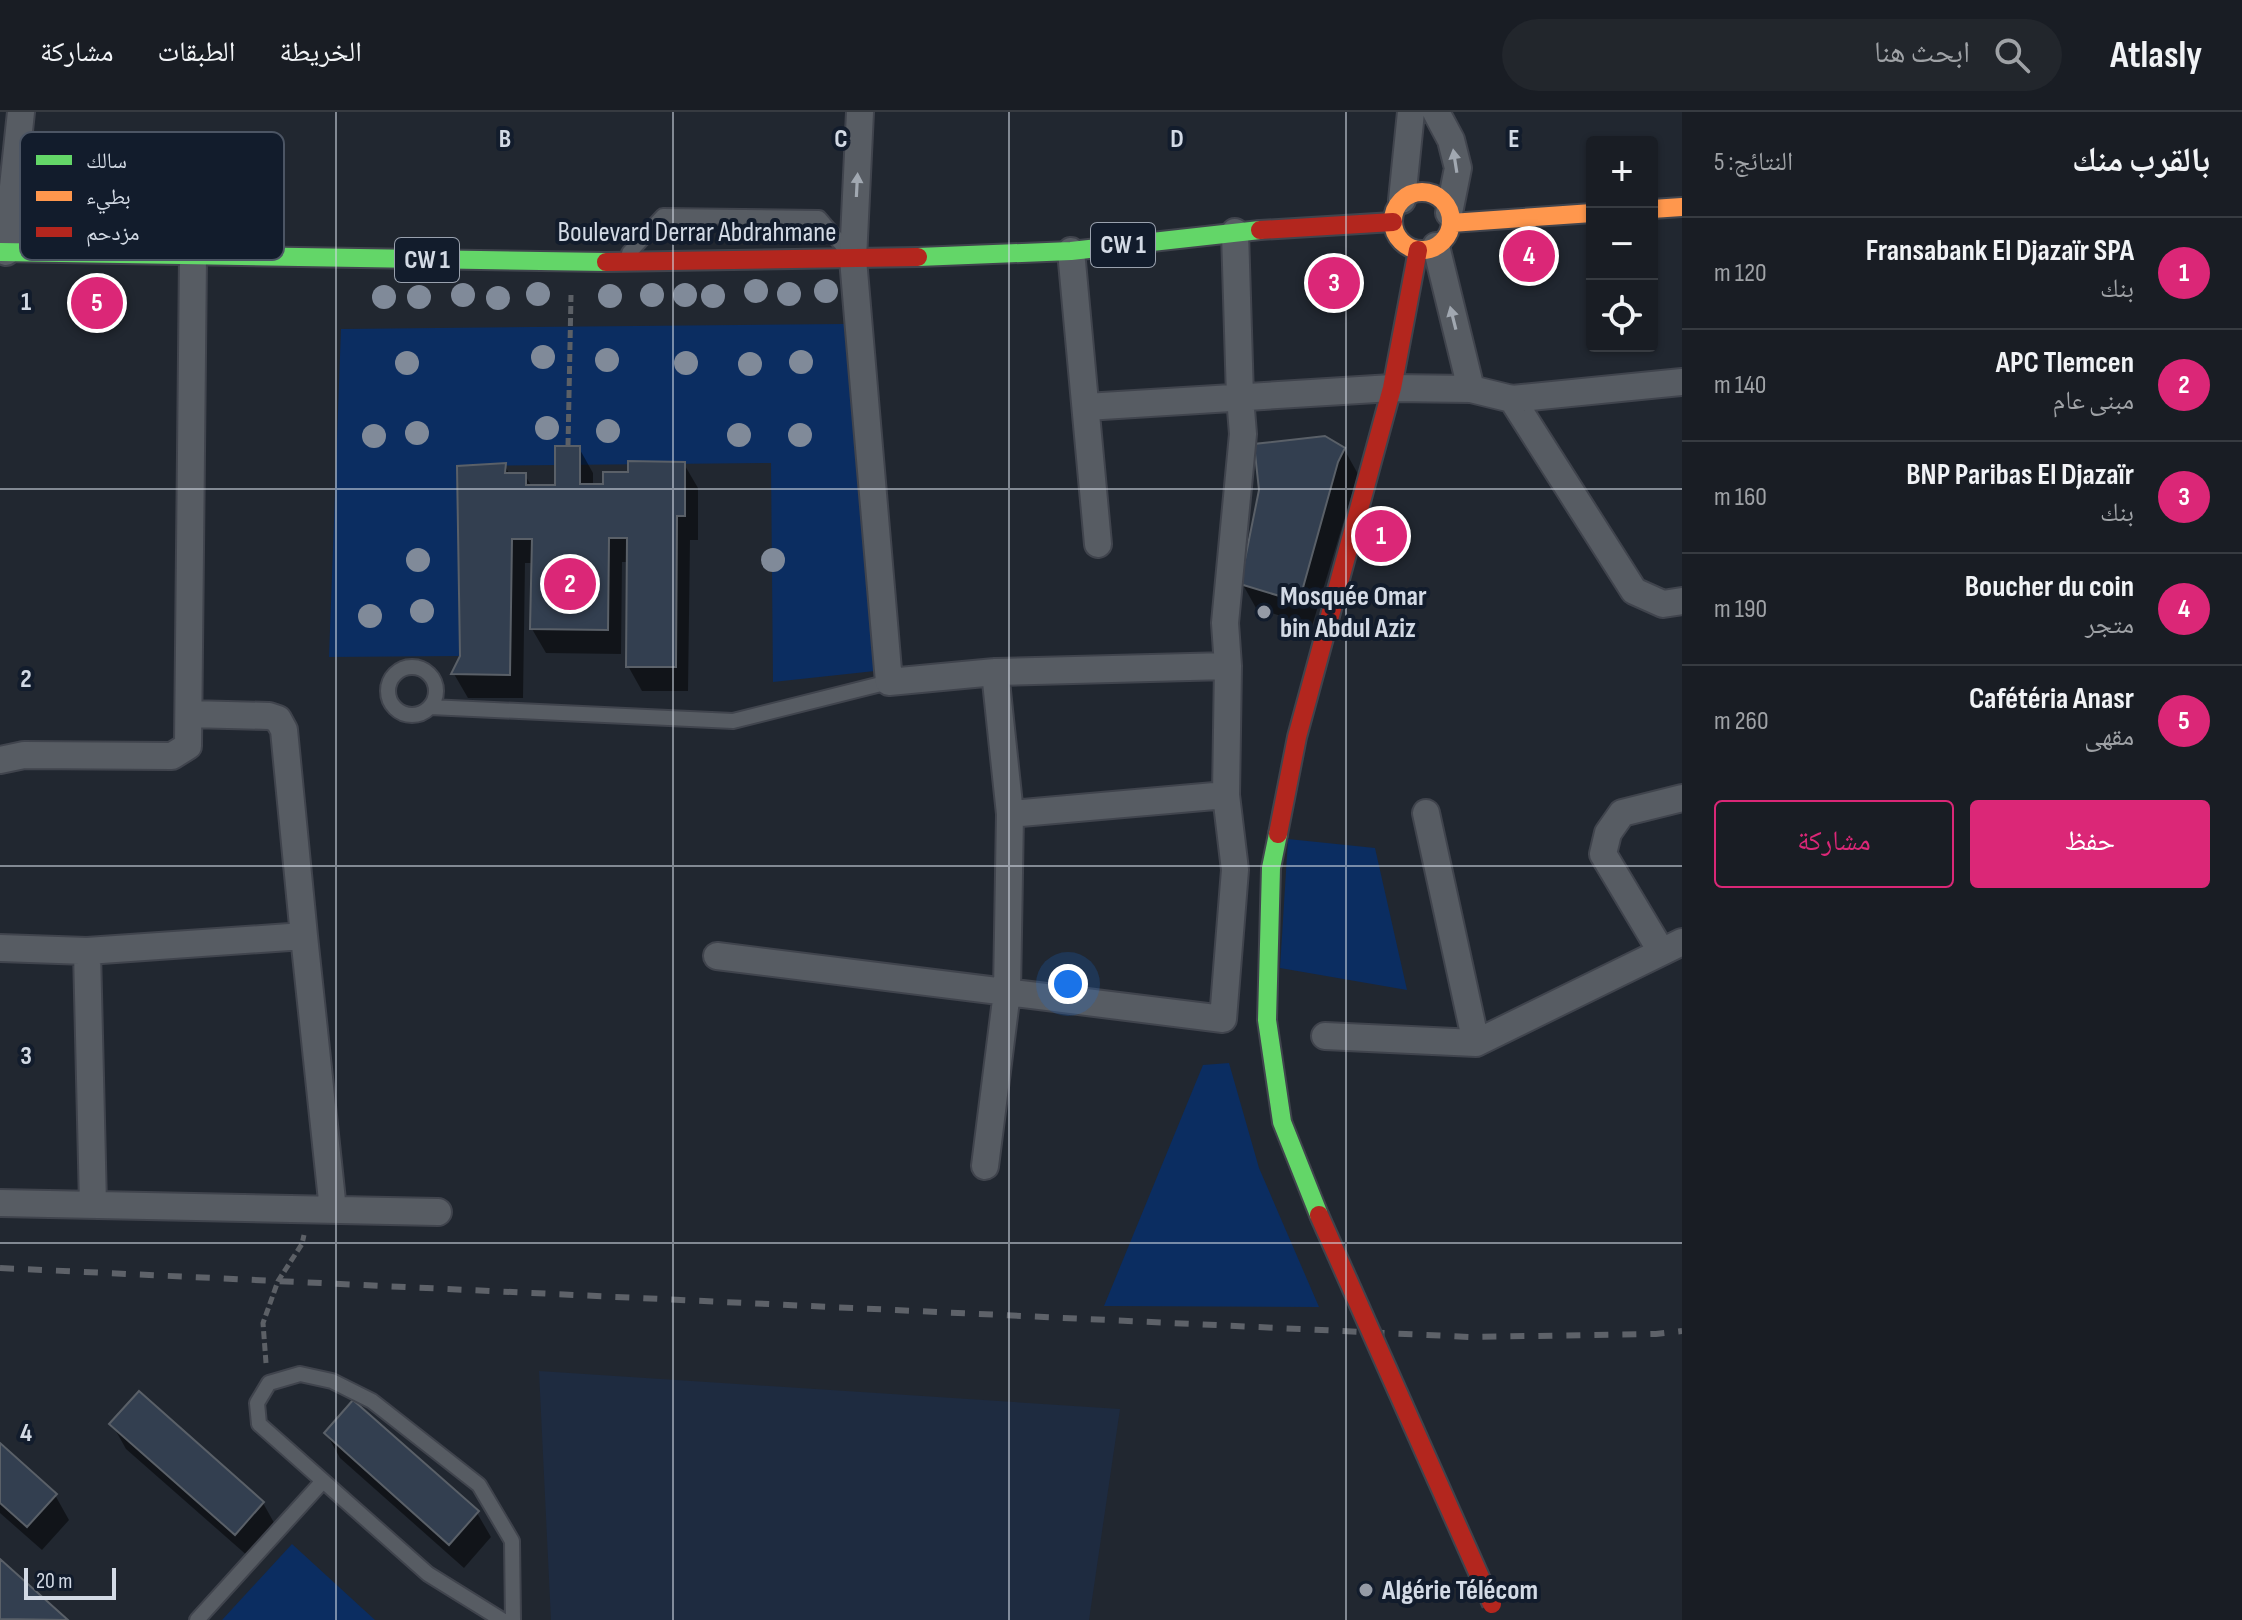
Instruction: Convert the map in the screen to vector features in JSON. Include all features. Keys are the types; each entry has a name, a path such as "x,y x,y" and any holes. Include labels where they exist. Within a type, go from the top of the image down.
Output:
{"main road":[{"path":"1420,193 1438,198 1450,218 1449,232 1444,240 1427,248 1409,248 1396,235 1397,211 1420,193"},
{"path":"1658,209 1682,207"},
{"name":"Boulevard Derrar Abdrahmane","path":"284,257 570,262 853,259 1071,251 1397,211"},
{"path":"1450,218 1586,213"},
{"path":"1427,248 1297,737 1271,868 1267,1020 1282,1122 1319,1215 1498,1615"}],"street":[{"path":"3,252 21,112"},
{"path":"860,112 853,259 889,682 995,672 1228,666"},
{"path":"1397,211 1411,112"},
{"path":"1436,112 1451,140 1458,168 1450,218"},
{"path":"717,956 1223,1019 1235,870 1226,795 1228,666 1225,623 1243,434 1235,232"},
{"path":"1427,248 1471,389"},
{"path":"1071,251 1098,544"},
{"path":"0,760 24,755 172,756 188,746 193,260"},
{"path":"1086,407 1392,388 1471,389 1512,399 1682,382"},
{"path":"1512,399 1634,591 1663,604 1682,601"},
{"path":"985,1166 1007,992 1010,814 995,672"},
{"path":"190,714 269,716 278,719 284,730 304,936 321,1210"},
{"path":"1010,814 1226,795"},
{"path":"1325,1036 1476,1043 1671,946 1603,854 1608,833 1622,813 1682,798"},
{"path":"1426,813 1476,1043"},
{"path":"0,948 87,951 304,936"},
{"path":"87,951 93,1205"},
{"path":"0,1203 438,1212"}],"lane":[{"path":"620,261 663,216 819,218 853,259"},
{"path":"430,707 733,721 889,682"},
{"path":"502,1620 428,1574 259,1424 257,1403 269,1383 300,1374 332,1381 372,1401 479,1485 512,1541 513,1620"},
{"path":"197,1620 323,1481"}],"path":[{"path":"568,446 572,323 570,262"},
{"path":"269,1383 263,1323 278,1281 321,1210"}],"shaded area":[{"path":"844,324 875,671 773,682 771,463 458,466 460,656 329,657 341,329"},
{"path":"1288,839 1375,848 1407,990 1280,968"},
{"path":"1229,1063 1259,1168 1319,1307 1104,1306 1203,1065"},
{"path":"539,1371 1120,1409 1089,1620 551,1620"},
{"path":"292,1544 375,1620 222,1620"}],"building":[{"name":"Mosquée Omar bin Abdul Aziz","path":"1325,436 1345,448 1338,462 1299,602 1240,584 1259,490 1254,444"},
{"path":"555,446 580,446 580,484 603,484 603,472 628,472 628,461 685,462 685,516 677,516 676,667 626,667 627,538 609,538 608,630 530,629 532,539 512,539 510,675 451,674 460,656 457,466 506,463 505,473 526,473 526,485 555,485"},
{"path":"139,1391 264,1502 235,1535 109,1424"},
{"path":"353,1400 479,1511 449,1545 324,1433"},
{"path":"0,1443 57,1494 27,1527 0,1503"},
{"path":"0,1559 68,1620 0,1619"}],"railway":[{"path":"0,1268 1470,1337 1682,1331"}],"traffic: fast":[{"path":"918,257 1071,251 1260,230"},
{"path":"0,252 20,252"},
{"path":"284,257 606,262"},
{"path":"1278,834 1271,868 1267,1020 1282,1122 1319,1215"}],"traffic: slow":[{"path":"1422,192 1442,201 1451,221 1442,241 1422,250 1402,241 1393,221 1402,201 1422,192"},
{"path":"1658,209 1682,207"},
{"path":"1451,223 1586,213"}],"traffic: jam":[{"path":"1260,230 1393,222"},
{"path":"1278,834 1297,737 1392,388 1418,250"},
{"path":"606,262 918,257"},
{"path":"1319,1215 1492,1604"}],"place":[{"name":"Boucher du coin","path":"1529,256"},
{"name":"BNP Paribas El Djazaïr","path":"1334,283"},
{"name":"Cafétéria Anasr","path":"97,303"},
{"name":"Fransabank El Djazaïr SPA","path":"1381,536"},
{"name":"APC Tlemcen","path":"570,584"},
{"name":"Mosquée Omar bin Abdul Aziz","path":"1264,612"},
{"name":"Algérie Télécom","path":"1366,1590"}]}
